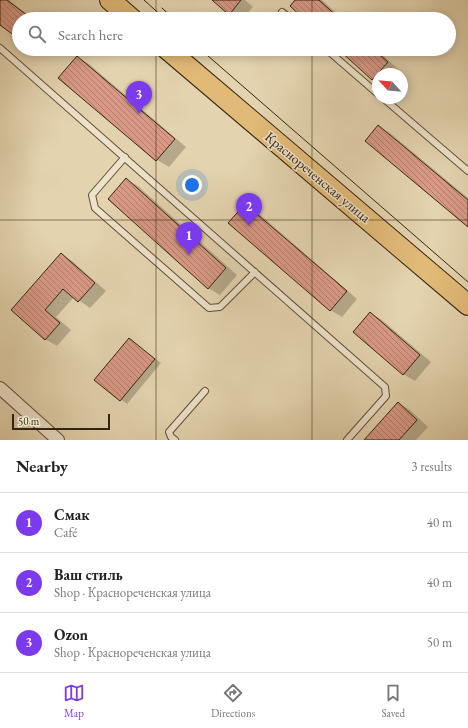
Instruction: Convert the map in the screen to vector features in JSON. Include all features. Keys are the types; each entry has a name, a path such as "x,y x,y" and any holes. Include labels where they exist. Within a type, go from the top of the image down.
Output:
{"main road":[{"path":"110,0 124,12"},
{"name":"Краснореченская улица","path":"175,56 468,305"}],"street":[{"path":"0,388 58,440"}],"lane":[{"path":"0,48 385,387 386,396 347,440"},
{"path":"334,56 372,89"},
{"path":"390,104 468,171"},
{"path":"125,157 92,195 95,208 209,308 220,307 255,272"},
{"path":"175,440 171,437 169,432 205,391"}],"building":[{"path":"0,0 7,0 23,12 12,12 12,34 0,25"},
{"path":"212,0 241,0 231,12 226,12"},
{"path":"295,0 319,0 332,12 296,12 290,6"},
{"path":"77,56 175,139 156,161 58,78"},
{"path":"346,56 381,56 388,62 383,68 372,68 372,80"},
{"path":"378,125 468,200 468,227 365,141"},
{"path":"126,178 226,268 208,289 108,199"},
{"path":"245,204 347,291 330,311 228,223"},
{"path":"61,253 95,283 78,302 63,289 45,310 60,323 45,340 11,310"},
{"path":"370,312 420,355 403,375 353,332"},
{"path":"129,338 155,359 120,401 94,380"},
{"path":"398,402 417,420 399,440 364,440"}],"tram line":[{"path":"144,0 157,12"},
{"path":"162,8 166,12"},
{"path":"208,56 468,282"}],"place":[{"name":"Ozon","path":"139,114"},
{"name":"Ваш стиль","path":"249,226"},
{"name":"Смак","path":"189,255"}]}
